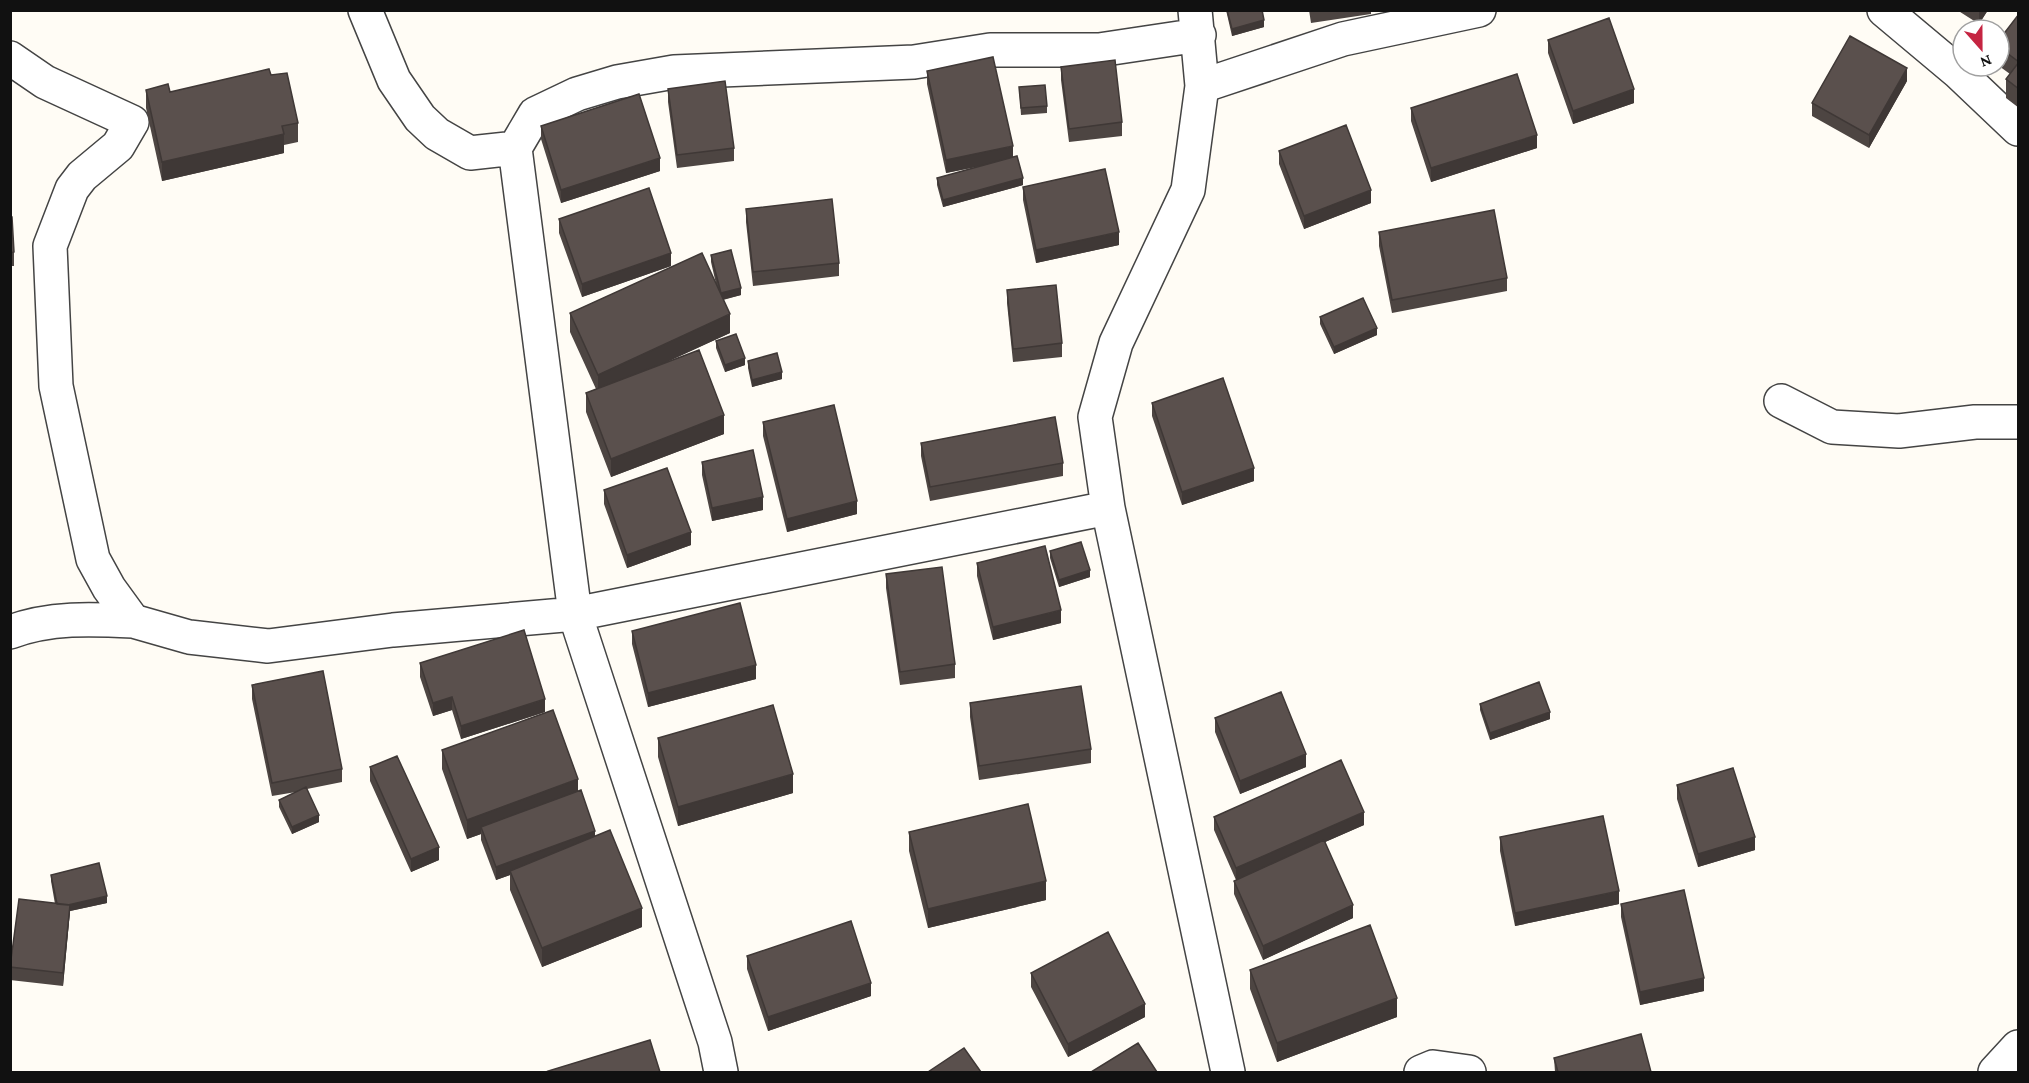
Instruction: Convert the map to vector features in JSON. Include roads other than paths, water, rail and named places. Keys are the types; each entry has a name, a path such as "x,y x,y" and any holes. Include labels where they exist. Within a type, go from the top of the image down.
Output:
{"street":[{"path":"365,10 394,80 420,118 437,134 470,153 514,148"},
{"path":"1202,86 1343,39 1479,10"},
{"path":"1884,10 1958,72 2019,129"},
{"path":"721,1072 715,1042 574,614 514,148 535,114 577,94 617,82 674,72 802,65 846,67 903,63 990,50 1099,50 1197,23 1202,86 1188,190 1116,343 1095,417 1108,508 1228,1072"},
{"path":"10,58 45,82 132,122 118,146 82,176 72,189 50,246 56,386 93,559 133,621"},
{"path":"1781,401 1832,427 1899,431 1975,422 2019,422"},
{"path":"10,632 27,626 78,619 133,621 189,637 268,646 393,630 574,614 1108,508"},
{"path":"1995,1072 2019,1047"},
{"path":"1421,1072 1433,1067 1469,1072"}]}
